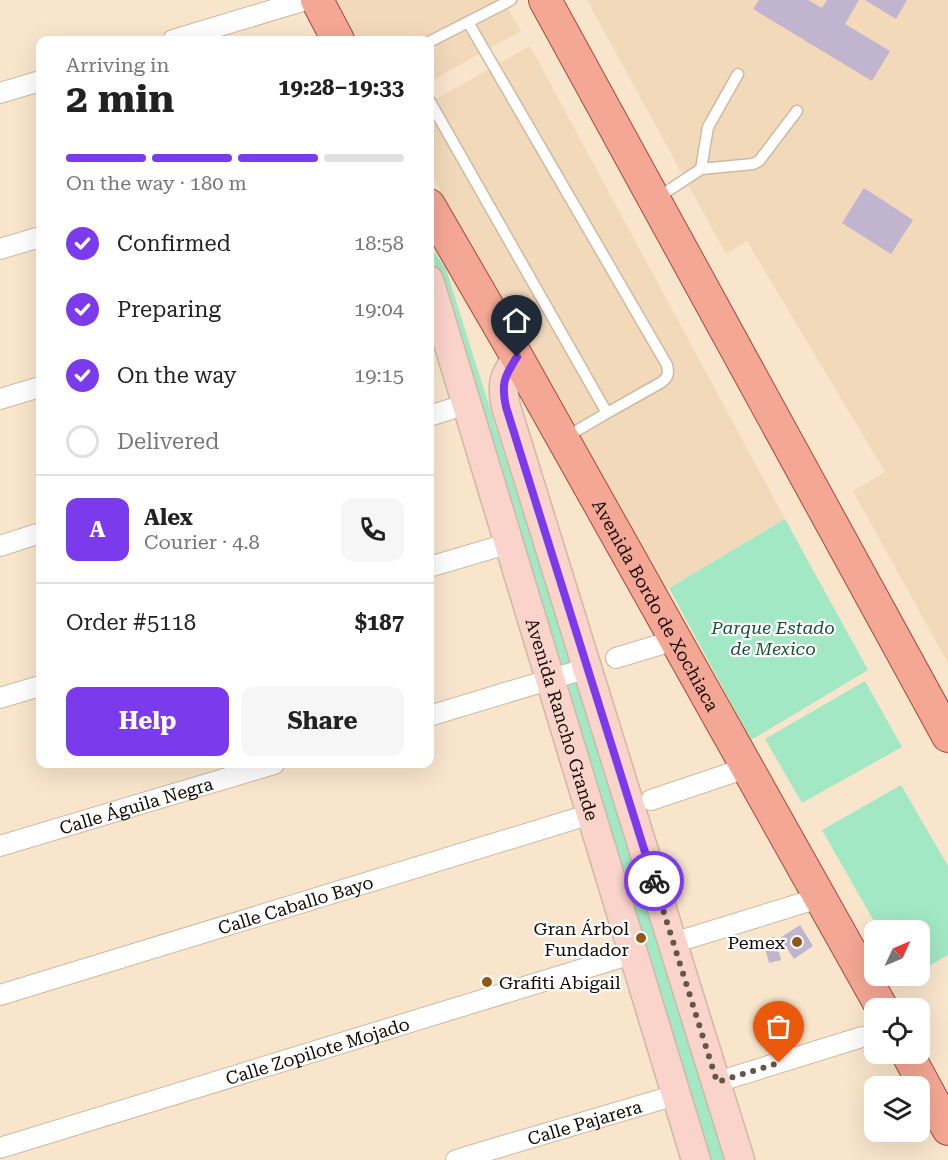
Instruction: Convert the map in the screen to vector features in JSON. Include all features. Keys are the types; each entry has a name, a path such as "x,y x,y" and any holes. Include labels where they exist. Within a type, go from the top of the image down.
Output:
{"main road":[{"path":"317,0 336,36"},
{"path":"545,0 948,736"},
{"name":"Avenida Bordo de Xochiaca","path":"434,215 563,438 876,998"},
{"path":"912,1064 948,1129"}],"street":[{"path":"186,36 306,0"},
{"path":"0,93 36,82"},
{"path":"0,249 36,238"},
{"name":"Avenida Rancho Grande","path":"434,296 696,1160"},
{"path":"517,357 505,375 504,399 740,1160"},
{"path":"0,399 36,388"},
{"path":"434,415 467,405"},
{"path":"0,546 36,534"},
{"path":"434,566 510,543"},
{"path":"616,658 675,640"},
{"path":"434,714 588,668"},
{"path":"0,698 36,687"},
{"name":"Calle Águila Negra","path":"0,846 261,768"},
{"path":"651,800 746,768"},
{"name":"Calle Caballo Bayo","path":"0,995 591,814"},
{"path":"673,943 819,898"},
{"name":"Calle Zopilote Mojado","path":"0,1148 635,953"},
{"path":"717,1082 862,1037"},
{"name":"Calle Pajarera","path":"456,1160 676,1095"}],"lane":[{"path":"434,39 511,0"},
{"path":"468,22 669,371 667,378 662,382 563,438"},
{"path":"701,169 708,127 738,74"},
{"path":"434,109 608,413"},
{"path":"654,200 701,169 753,164 759,161 797,111"}],"shaded area":[{"path":"335,0 503,0 521,31 434,79 434,36 355,36"},
{"path":"587,0 948,0 948,663 853,491 885,472 747,241 726,254"},
{"path":"530,46 785,519 665,590 434,179 434,100"}],"green space":[{"path":"434,252 446,269 727,1160 709,1160 434,261"},
{"name":"Parque Estado de Mexico","path":"785,519 868,670 751,740 669,588"},
{"path":"865,681 902,747 802,803 765,739"},
{"path":"901,785 948,866 948,955 930,965 930,920 873,920 822,830"}],"building":[{"path":"759,0 808,0 822,8 827,0 859,0 845,24 890,51 872,81 753,9"},
{"path":"865,0 907,0 896,19"},
{"path":"864,188 913,220 891,254 842,223"},
{"name":"Pemex","path":"800,925 813,946 794,959 780,938"},
{"name":"Pemex","path":"775,937 781,960 769,963 763,940"}],"way so far":[{"path":"654,881 717,1082 779,1063"}],"place":[{"name":"Gran Árbol Fundador","path":"641,938"},
{"name":"Pemex","path":"797,942"},
{"name":"Grafiti Abigail","path":"487,982"}],"route":[{"path":"517,357 505,375 503,390 506,407 654,881"}]}
